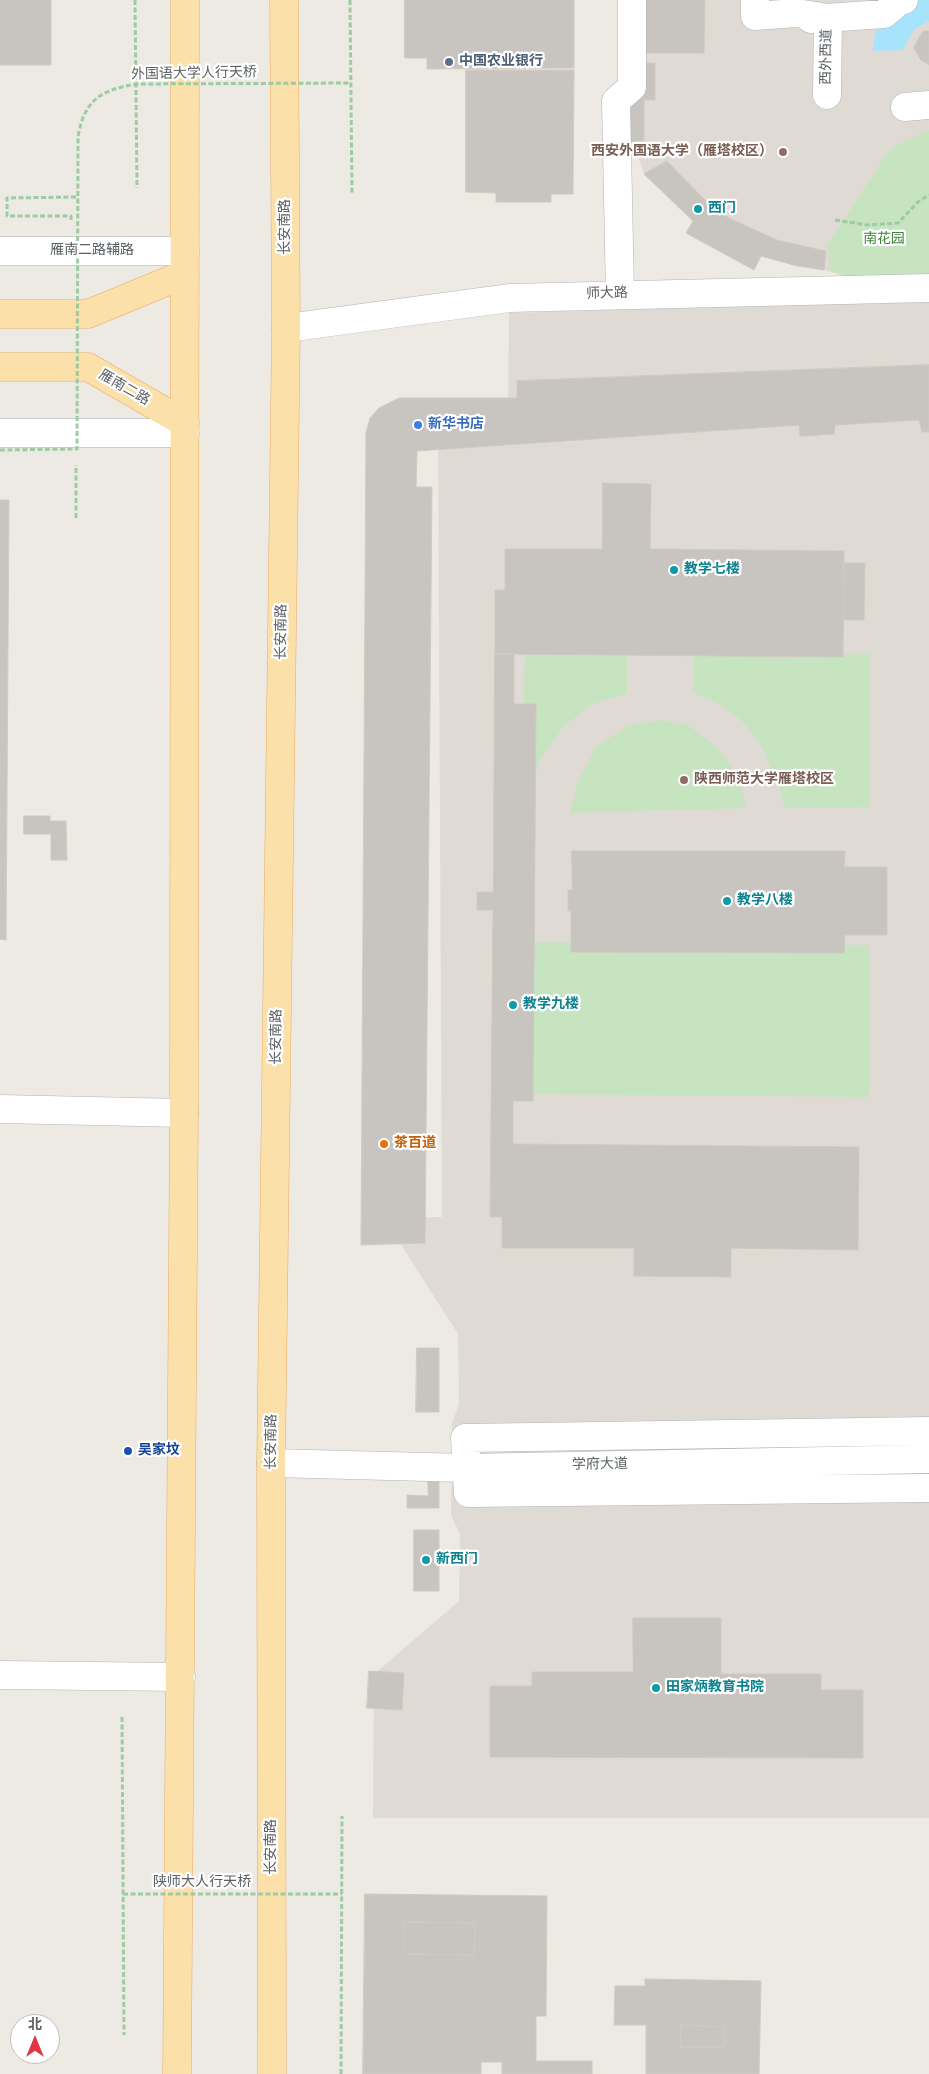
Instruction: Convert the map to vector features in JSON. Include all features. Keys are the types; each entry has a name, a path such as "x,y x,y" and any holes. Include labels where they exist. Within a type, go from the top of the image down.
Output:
{"main road":[{"path":"177,2074 184,1113 186,0"},
{"name":"长安南路","path":"272,2074 271,1463 286,328 284,0"},
{"path":"0,314 88,314 185,263"},
{"name":"雁南二路","path":"0,367 88,367 185,428"}],"street":[{"path":"620,294 616,101 632,87 632,0"},
{"path":"755,0 755,16 796,6 796,20 884,14 898,2 904,0"},
{"name":"西外西道","path":"827,95 828,18"},
{"name":"雁南二路辅路","path":"0,251 185,263"},
{"name":"师大路","path":"286,328 509,298 929,288"},
{"path":"0,432 185,428"},
{"path":"0,1108 184,1113"},
{"path":"929,1431 465,1438 468,1493 929,1488"},
{"name":"学府大道","path":"271,1463 466,1468 929,1459"},
{"path":"0,1675 181,1677"}],"path":[{"path":"135,0 137,188"},
{"path":"350,0 352,194"},
{"name":"外国语大学人行天桥","path":"0,450 77,449 78,137 85,112 92,101 107,92 136,84 351,83"},
{"path":"835,220 866,225 898,222 918,202 929,195"},
{"path":"71,216 7,216 7,198 77,197"},
{"path":"76,459 76,518"},
{"path":"122,1717 124,2035"},
{"path":"341,2074 342,1816"},
{"name":"陕师大人行天桥","path":"123,1894 342,1894"}],"shaded area":[{"name":"西安外国语大学（雁塔校区）","path":"632,0 929,0 929,288 891,288 824,270 826,251 777,240 729,218 704,199 667,161 644,174 633,142"},
{"name":"陕西师范大学雁塔校区","path":"929,301 929,1818 373,1818 374,1674 459,1601 460,1534 451,1515 452,1424 459,1404 458,1334 384,1218 442,1217 438,427 508,427 509,313"}],"green space":[{"name":"南花园","path":"929,130 929,288 891,288 831,272 827,246 888,152 897,145"},
{"path":"525,651 627,652 627,693 590,705 562,728 541,758 522,811"},
{"path":"694,653 870,653 870,807 785,808 765,753 749,729 724,707 693,692"},
{"path":"660,720 688,725 718,748 737,776 747,808 569,813 579,780 596,747 628,726"},
{"path":"521,942 870,945 869,1097 520,1094"}],"water":[{"path":"904,0 929,0 929,21 915,29 902,50 873,51 876,33 884,16"}],"building":[{"path":"0,0 51,0 51,65 0,65"},
{"path":"405,0 574,0 574,68 427,69 427,58 405,58"},
{"path":"622,0 705,0 704,53 621,53"},
{"path":"923,31 929,31 929,65 921,60 914,48"},
{"path":"619,63 655,63 655,100 644,100 644,144 619,144"},
{"path":"466,70 574,70 573,194 551,194 551,202 496,202 496,193 466,192"},
{"name":"西门","path":"667,161 704,199 729,218 777,240 826,251 824,270 797,266 761,256 754,270 686,233 693,221 644,174"},
{"path":"929,365 929,432 922,432 919,420 835,425 834,434 806,436 800,436 799,425 417,451 416,487 432,487 425,1243 361,1245 366,433 370,418 379,408 399,398 517,398 517,381"},
{"name":"教学七楼","path":"603,483 651,484 650,549 844,551 843,657 495,654 495,590 505,590 505,549 602,549"},
{"path":"0,500 9,500 6,940 0,939"},
{"path":"844,563 865,563 864,620 844,620"},
{"name":"教学九楼","path":"495,654 514,654 514,704 536,704 533,1101 513,1101 513,1144 859,1147 858,1250 731,1248 731,1277 634,1276 634,1248 502,1248 502,1217 490,1217 493,910 477,910 477,892 493,892"},
{"path":"24,816 50,816 50,821 66,821 67,860 51,860 51,834 24,834"},
{"name":"教学八楼","path":"572,851 845,851 844,867 887,867 887,935 845,935 844,953 571,952 571,911 568,911 568,890 572,890"},
{"path":"417,1348 439,1348 439,1412 416,1412"},
{"path":"428,1478 439,1478 439,1508 407,1508 407,1495 428,1496"},
{"name":"新西门","path":"414,1530 439,1530 439,1591 414,1591"},
{"name":"田家炳教育书院","path":"633,1618 721,1618 721,1674 821,1674 821,1690 863,1690 863,1758 490,1757 490,1686 532,1686 532,1672 633,1672"},
{"path":"369,1671 404,1673 402,1710 367,1708"},
{"path":"365,1894 547,1896 546,2016 536,2016 536,2061 592,2061 592,2074 502,2074 502,2062 481,2062 481,2074 363,2074","holes":["405,1922 475,1923 474,1955 405,1954"]},
{"path":"405,1922 475,1923 474,1955 405,1954"},
{"path":"645,1979 761,1981 759,2074 646,2074 646,2025 614,2025 615,1986 645,1986","holes":["681,2025 724,2027 724,2047 681,2047"]},
{"path":"681,2025 724,2027 724,2047 681,2047"}],"place":[{"name":"中国农业银行","path":"449,62"},
{"name":"西安外国语大学（雁塔校区）","path":"783,152"},
{"name":"西门","path":"698,209"},
{"name":"新华书店","path":"418,425"},
{"name":"教学七楼","path":"674,570"},
{"name":"陕西师范大学雁塔校区","path":"684,780"},
{"name":"教学八楼","path":"727,901"},
{"name":"教学九楼","path":"513,1005"},
{"name":"茶百道","path":"384,1144"},
{"name":"吴家坟","path":"128,1451"},
{"name":"新西门","path":"426,1560"},
{"name":"田家炳教育书院","path":"656,1688"}]}
